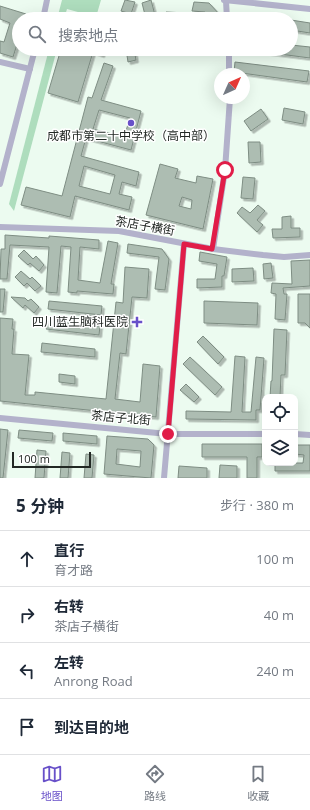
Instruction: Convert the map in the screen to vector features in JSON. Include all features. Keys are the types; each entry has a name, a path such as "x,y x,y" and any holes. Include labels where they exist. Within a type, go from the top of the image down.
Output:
{"street":[{"path":"44,12 47,0"},
{"path":"226,12 225,0 310,9"},
{"path":"0,184 33,56"},
{"path":"229,56 229,68"},
{"path":"0,62 30,69"},
{"path":"212,249 225,170 230,104"},
{"name":"茶店子横街","path":"0,227 119,230 212,249 263,255 310,255"},
{"path":"164,478 184,244"},
{"name":"茶店子北街","path":"0,418 168,434 262,434"},
{"path":"298,434 310,435"}],"green space":[{"path":"62,0 101,0 97,12 78,12 67,9 66,12 59,12"},
{"path":"47,56 55,56 14,211 9,204"}],"building":[{"path":"125,0 135,2 132,12 121,11"},
{"path":"151,0 154,12 144,12 142,3"},
{"path":"194,2 209,3 217,12 205,12 192,11"},
{"path":"0,6 20,12 12,12 13,57 0,53 0,41 4,42 10,23 0,19"},
{"path":"298,21 310,23 310,33 298,31"},
{"path":"298,46 310,47 310,58 295,56 298,56"},
{"path":"59,56 92,56 78,102 48,93"},
{"path":"127,56 135,56 136,60 128,62"},
{"path":"235,62 309,71 307,82 250,74 250,68 234,68"},
{"path":"104,63 113,66 101,100 141,111 131,150 86,138 81,156 139,172 136,186 122,182 119,194 132,197 129,210 75,196 70,217 21,205 26,187 62,196 88,97 92,98","holes":["99,110 130,118 124,137 93,129","84,166 115,175 110,194 79,186"]},
{"path":"284,108 305,112 303,124 282,120"},
{"path":"261,109 268,119 251,131 244,121"},
{"path":"248,142 260,142 261,162 249,163"},
{"path":"160,164 178,169 175,178 196,183 197,176 213,179 203,229 146,215","holes":["182,197 192,200 191,209 179,206"]},
{"path":"243,177 255,178 253,199 241,198"},
{"path":"258,205 265,211 257,220 263,225 257,232 237,213 242,207 250,213"},
{"path":"291,216 291,228 300,228 300,237 273,238 272,229 282,229 282,217"},
{"path":"5,235 49,238 49,236 99,240 99,249 80,247 78,280 100,283 108,241 118,243 111,284 114,284 113,294 77,291 77,293 68,292 71,247 61,246 57,293 46,292 49,247 10,245 7,279 0,279 1,249 5,249"},
{"path":"128,244 162,249 169,259 165,290 155,289 159,257 127,253"},
{"path":"24,250 33,259 36,256 44,265 39,271 30,263 28,265 18,256"},
{"path":"200,252 227,257 224,276 222,276 222,287 197,288 197,279 215,279 217,264 199,261"},
{"path":"310,260 310,286 283,288 284,294 287,294 285,320 275,319 276,294 271,293 272,283 292,284 291,261"},
{"path":"271,263 273,278 264,279 263,264"},
{"path":"125,267 149,269 147,298 132,297 126,354 120,353 115,399 140,402 143,364 160,366 156,417 0,401 0,318 13,319 12,329 14,329 12,354 29,355 25,395 35,395 35,392 106,399 116,302 123,303"},
{"path":"253,268 254,281 232,282 232,269"},
{"path":"21,271 30,279 32,277 41,286 35,291 27,283 24,286 15,277"},
{"path":"0,289 5,289 3,312 0,312"},
{"path":"298,294 310,294 310,328 305,323 298,323"},
{"path":"11,297 25,298 28,301 31,299 39,307 34,313 25,305 23,308"},
{"path":"49,301 102,306 101,315 48,309"},
{"path":"204,301 258,303 257,325 204,323"},
{"path":"47,321 100,326 99,335 46,329"},
{"path":"274,329 287,330 285,375 281,375 280,394 270,394"},
{"path":"203,336 224,357 218,364 197,342"},
{"path":"42,343 95,349 95,357 41,352"},
{"path":"235,356 245,357 242,412 251,412 256,357 264,358 260,410 256,410 256,420 186,419 186,411 231,412"},
{"path":"190,357 222,387 215,395 183,364"},
{"path":"59,374 75,376 75,384 59,382"},
{"path":"186,384 199,397 194,402 180,390"},
{"path":"0,429 8,430 3,478 0,478"},
{"path":"19,430 53,433 52,441 18,438"},
{"path":"63,433 97,436 97,444 63,441"},
{"path":"107,436 148,439 154,445 151,478 104,474","holes":["117,449 141,451 140,467 116,464"]},
{"path":"202,444 262,444 262,457 257,457 257,478 247,478 247,457 202,457"},
{"path":"298,445 310,445 310,471 275,471 275,466 298,466 298,463 303,463 304,455 298,454"},
{"path":"37,450 46,451 44,478 35,478"},
{"path":"62,452 70,453 68,478 60,478"},
{"path":"86,454 94,455 92,478 84,478"},
{"path":"220,465 237,466 237,478 219,478"},
{"path":"179,466 207,468 207,478 178,478"}],"place":[{"name":"成都市第二十中学校（高中部）","path":"131,123"},
{"name":"四川蓝生脑科医院","path":"137,322"}],"route":[{"path":"168,434 184,244 212,249 225,170"}]}
